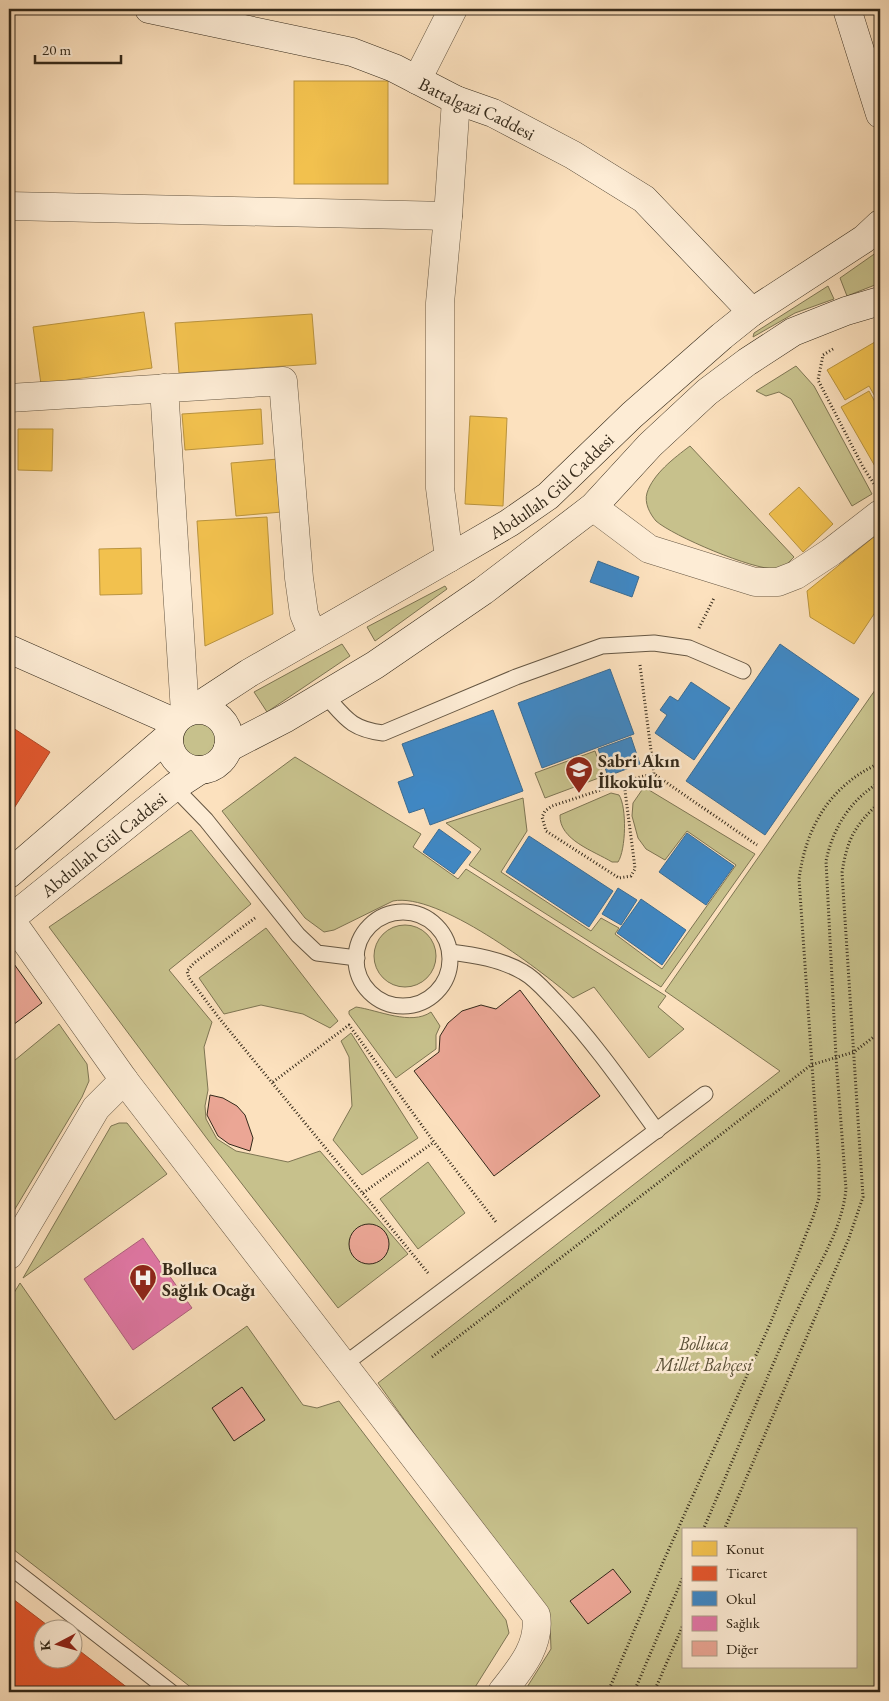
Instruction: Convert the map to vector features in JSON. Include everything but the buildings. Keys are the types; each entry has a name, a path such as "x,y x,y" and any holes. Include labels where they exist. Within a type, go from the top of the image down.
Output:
{"street":[{"name":"Battalgazi Caddesi","path":"149,9 352,52 417,80 456,100 493,113 573,155 644,199 752,312"},
{"path":"417,80 453,9"},
{"path":"847,9 880,114"},
{"path":"449,558 440,488 440,303 456,100"},
{"path":"9,206 448,216"},
{"name":"Abdullah Gül Caddesi","path":"9,874 181,720 249,673 449,558 548,496 660,389 752,312 864,239 880,224"},
{"name":"Abdullah Gül Caddesi","path":"228,748 286,718 324,694 375,666 428,626 483,591 593,507 650,445 707,392 747,362 793,332 846,311 880,301"},
{"path":"9,398 283,381 299,578 304,614 313,636"},
{"path":"9,649 181,720 212,712 225,723 230,740 228,748 218,764 200,770 190,769 177,760 170,747 181,720 164,388"},
{"path":"593,507 648,549 755,582 778,582 796,575 831,552 880,514"},
{"name":"Abdullah Gül Caddesi","path":"9,919 174,787 200,770"},
{"path":"9,919 124,1080 342,1366 536,1615 538,1628 532,1648 502,1692"},
{"path":"9,1255 96,1108 124,1080"}],"lane":[{"path":"324,694 353,726 383,733 516,677 602,646 654,643 689,648 743,671"},
{"path":"174,787 206,820 298,935 317,953 357,958"},
{"path":"403,911 418,913 432,920 442,931 450,952 451,961 448,976 440,989 428,1000 414,1005 398,1006 384,1002 370,993 361,980 357,958 357,948 363,934 374,921 387,914 403,911"},
{"path":"450,952 478,956 505,964 523,972 541,986 581,1028 657,1131"},
{"path":"342,1366 705,1094"},
{"path":"9,1566 171,1692"}],"path":[{"path":"838,345 824,355 818,380 863,467 880,494"},
{"path":"689,648 726,572"},
{"path":"638,644 654,774 757,844"},
{"path":"608,1692 664,1560 770,1324 819,1198 819,1164 799,879 805,845 815,821 838,791 854,777 880,763"},
{"path":"624,783 635,869 632,876 619,878 546,831 542,817 545,811 552,806 624,783 654,774"},
{"path":"704,1528 801,1302 834,1234 844,1205 846,1190 836,1057 826,862 830,844 847,811 856,799 880,782"},
{"path":"725,1528 858,1216 863,1197 842,873 852,833 864,817 880,802"},
{"path":"273,904 194,963 188,971 189,978 218,1018 273,1082 443,1291"},
{"path":"273,1082 349,1025 434,1142 511,1240"},
{"path":"432,1357 811,1065 854,1052 880,1032"},
{"path":"363,1193 434,1142"},
{"path":"634,1692 682,1579"},
{"path":"654,1692 682,1627"}],"green space":[{"path":"880,250 880,283 847,296 840,278"},
{"path":"828,286 834,299 795,313 753,337 754,333"},
{"path":"796,366 814,386 872,494 852,506 791,399 779,392 766,396 756,391"},
{"path":"690,446 794,557 786,565 779,569 765,568 732,558 695,543 656,521 647,504 646,497 650,486 665,467"},
{"path":"445,586 447,589 375,641 367,627"},
{"path":"342,644 350,656 267,712 254,692"},
{"name":"Bolluca Millet Bahçesi","path":"880,683 880,1692 524,1692 551,1649 550,1623 378,1383 780,1071 665,991"},
{"path":"201,723 208,724 214,728 218,734 218,748 214,754 208,758 201,759 194,758 188,754 184,748 183,741 184,734 188,728 194,724"},
{"path":"595,751 604,776 545,798 535,773"},
{"path":"295,757 421,834 413,847 458,879 466,869 666,996 658,1007 684,1029 649,1058 594,987 573,998 513,952 487,935 435,908 412,901 393,901 334,930 324,932 305,918 222,811"},
{"path":"644,787 755,854 661,987 469,865 481,849 446,823 523,798 527,831 501,872 591,931 601,918 619,928 615,934 662,969 736,865 687,831 665,860 646,849 638,838 632,816 633,803"},
{"path":"611,793 619,795 622,801 624,818 623,848 618,862 612,862 571,838 561,824 560,815"},
{"path":"191,830 251,904 169,970 212,1022 204,1047 208,1090 205,1106 206,1119 217,1139 236,1151 288,1162 320,1151 408,1254 338,1308 208,1140 49,927"},
{"path":"405,925 417,928 427,934 433,944 436,956 433,968 427,978 417,984 405,987 393,984 383,978 377,968 374,956 377,944 383,934 393,928"},
{"path":"266,928 338,1021 330,1028 303,1014 261,1005 224,1014 199,978"},
{"path":"356,1007 394,1016 414,1018 431,1012 440,1026 436,1035 436,1049 396,1078 349,1014 349,1011"},
{"path":"59,1024 87,1064 89,1081 82,1097 9,1219 9,1065"},
{"path":"351,1033 418,1138 362,1175 333,1140 352,1106 349,1057 341,1041"},
{"path":"127,1123 167,1174 23,1278 111,1126"},
{"path":"428,1162 465,1213 418,1249 380,1199"},
{"path":"20,1283 115,1420 247,1326 303,1405 317,1408 339,1401 506,1620 509,1633 472,1692 197,1692 9,1546 9,1301"}],"place":[{"name":"Sabri Akın İlkokulu","path":"579,794"},
{"name":"Bolluca Sağlık Ocağı","path":"143,1302"}]}
